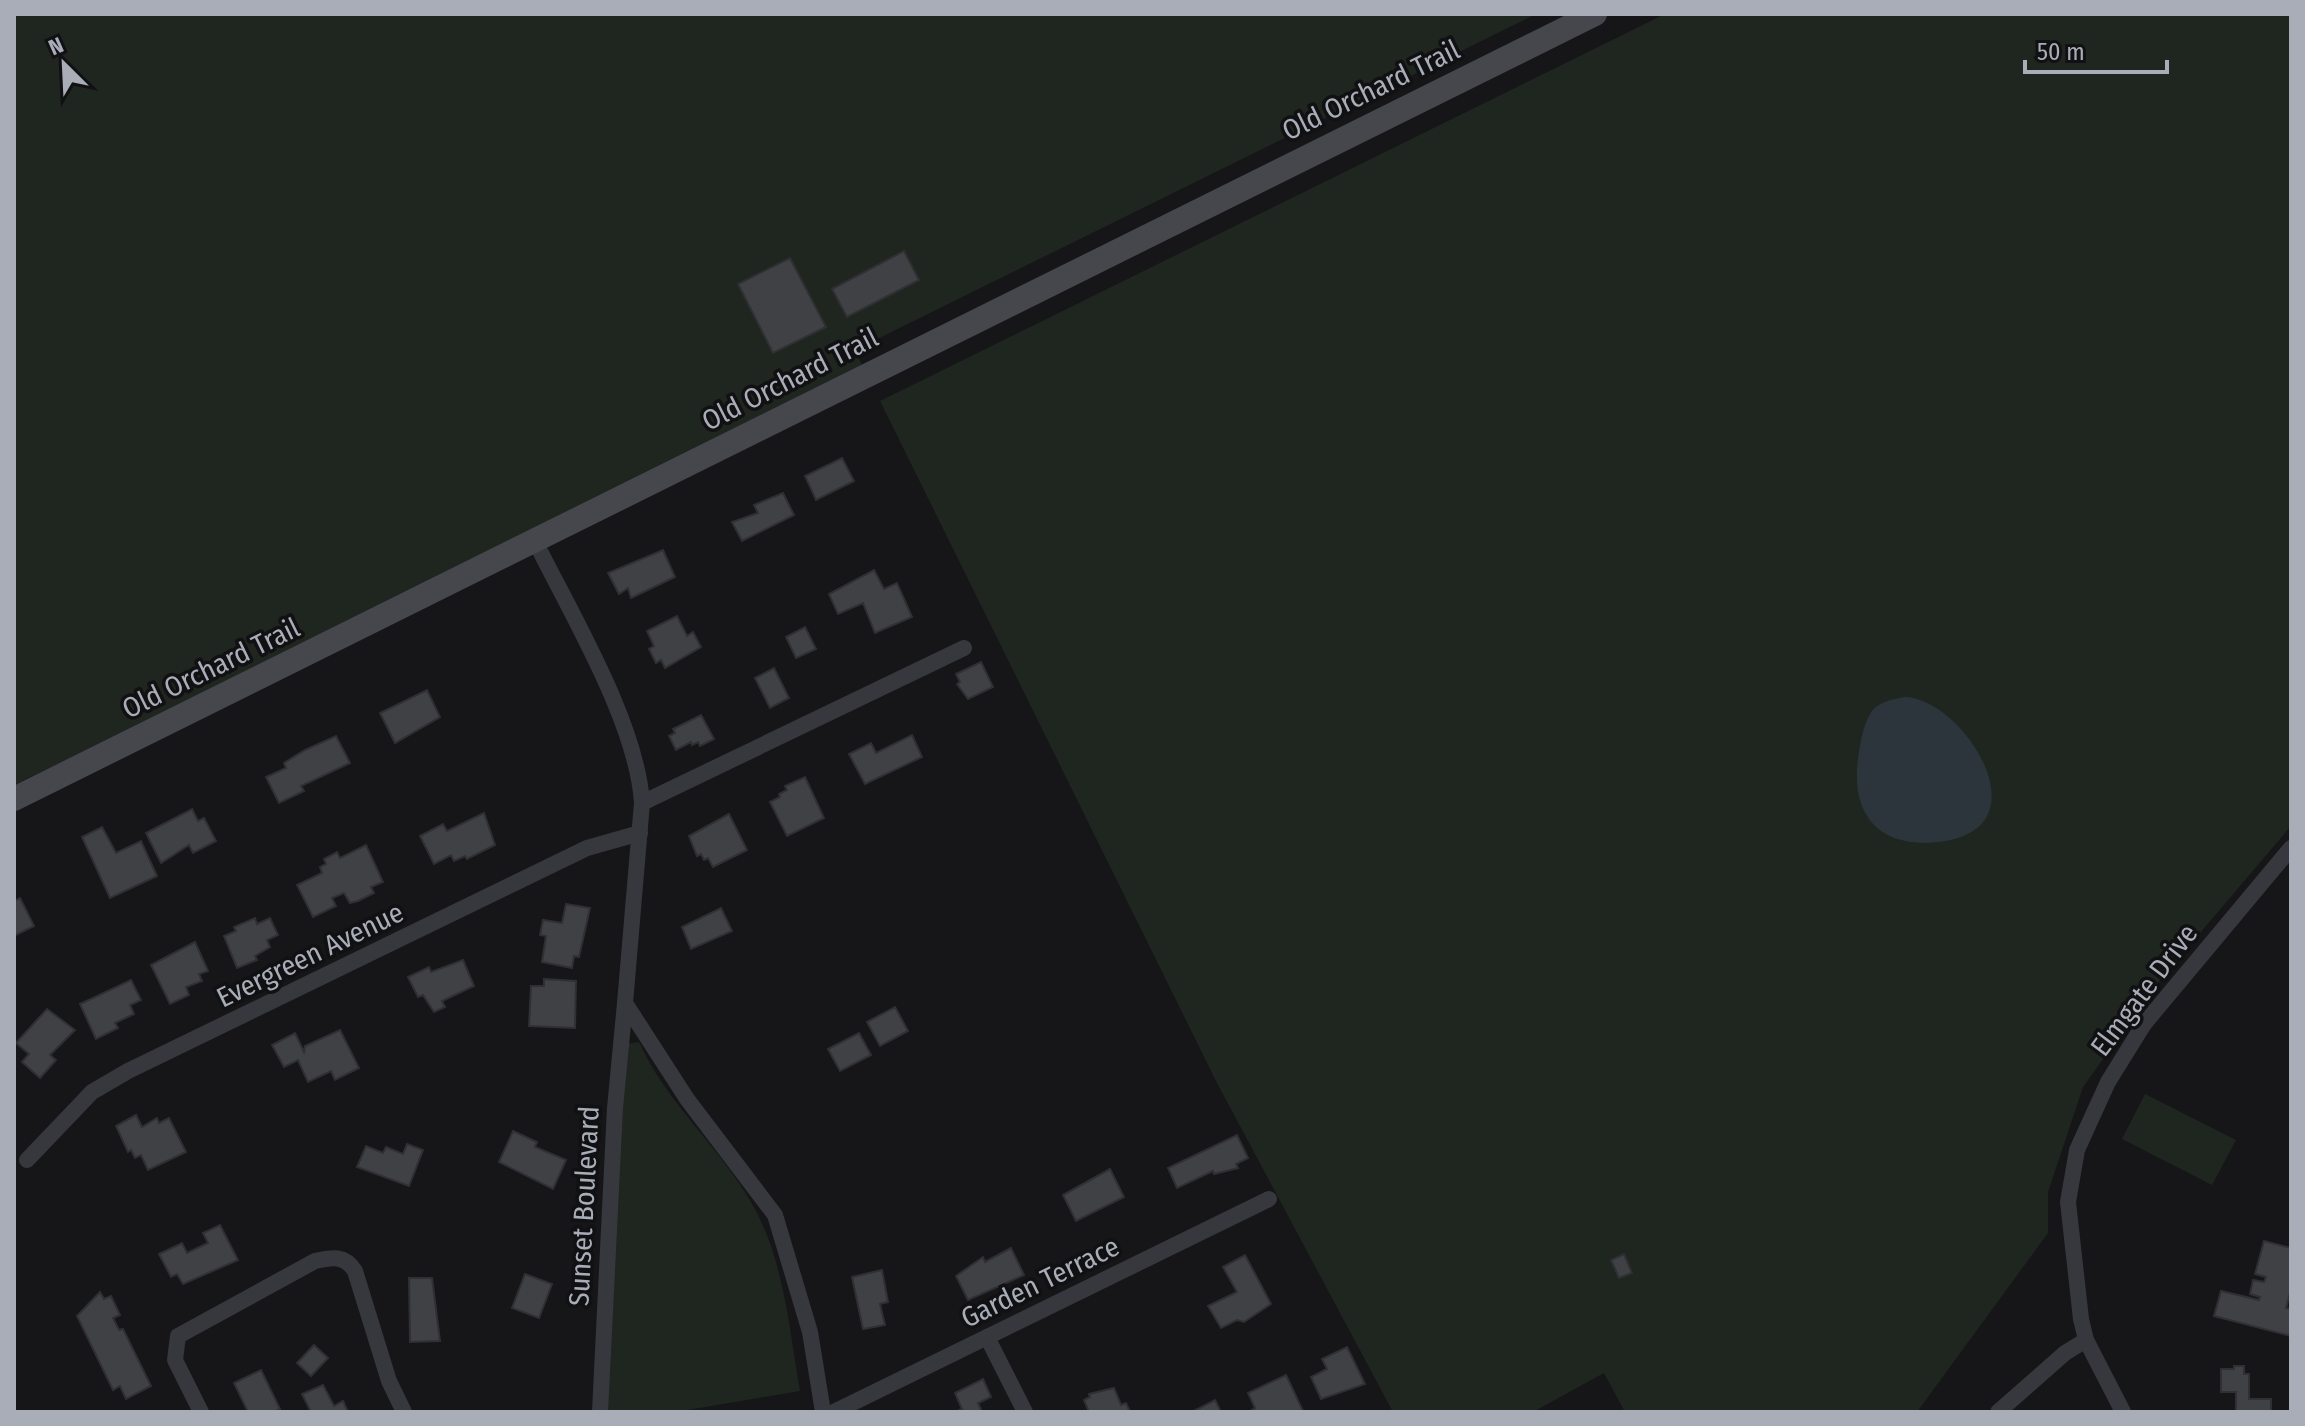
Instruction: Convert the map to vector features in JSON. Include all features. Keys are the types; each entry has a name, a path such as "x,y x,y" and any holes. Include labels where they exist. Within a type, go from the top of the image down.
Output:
{"street":[{"name":"Old Orchard Trail","path":"14,799 1253,181 1595,14"},
{"name":"Sunset Boulevard","path":"535,541 623,725 635,756 642,803 615,1108 600,1412"},
{"path":"642,803 964,648"},
{"name":"Evergreen Avenue","path":"27,1160 92,1092 128,1071 587,848 640,833"},
{"name":"Elmgate Drive","path":"2123,1412 2086,1340 2075,1282 2068,1202 2077,1150 2108,1082 2144,1024 2291,848"},
{"path":"625,1003 687,1099 775,1215 810,1332 823,1412"},
{"name":"Garden Terrace","path":"834,1412 1269,1199"},
{"path":"201,1412 175,1360 174,1342 183,1330 315,1261 330,1257 343,1259 355,1271 389,1381 404,1412"},
{"path":"987,1337 1025,1412"},
{"path":"1998,1412 2065,1353 2086,1340"}],"shaded area":[{"path":"14,14 1536,14 855,350 867,376 14,785"},
{"path":"1665,14 2291,14 2291,826 2160,980 2083,1087 2048,1192 2048,1233 1917,1412 1625,1412 1604,1373 1533,1412 1393,1412 1217,1083 880,401"},
{"path":"1905,697 1925,702 1945,714 1978,752 1988,775 1992,796 1987,816 1973,831 1962,837 1926,843 1890,836 1867,817 1861,803 1857,771 1867,720 1879,705"},
{"path":"639,1042 663,1084 738,1181 762,1224 784,1294 800,1391 676,1412 606,1412 626,1044"},
{"path":"2145,1094 2236,1140 2212,1185 2122,1139"}],"building":[{"path":"904,251 919,280 847,317 832,289"},
{"path":"790,258 826,327 773,353 738,284"},
{"path":"842,458 854,481 816,500 805,476"},
{"path":"783,493 794,515 742,541 732,522 758,513 754,505"},
{"path":"663,550 675,577 631,598 628,588 619,594 608,573"},
{"path":"874,570 884,589 897,583 912,617 875,633 863,603 838,614 829,594"},
{"path":"677,616 687,636 693,632 701,647 665,668 661,660 656,663 649,649 654,646 647,631"},
{"path":"805,627 816,649 796,658 786,637"},
{"path":"981,662 993,687 968,699 957,684 960,682 956,674"},
{"path":"774,668 789,698 770,708 755,678"},
{"path":"427,690 440,717 395,743 380,713"},
{"path":"701,715 714,739 700,746 698,742 692,745 691,742 676,750 669,736 675,733 673,729"},
{"path":"912,735 922,757 865,784 849,754 871,743 876,753"},
{"path":"336,736 350,763 301,786 304,791 279,803 266,777 286,768 284,763 305,750"},
{"path":"805,777 824,818 787,836 770,802 787,790 785,786"},
{"path":"192,809 198,821 204,818 216,841 193,853 189,845 161,863 146,833"},
{"path":"484,813 495,845 467,859 465,856 454,861 451,855 434,864 420,836 443,824 447,831"},
{"path":"729,814 747,850 713,867 708,858 704,860 701,854 697,856 689,836"},
{"path":"102,827 116,853 141,841 157,876 110,898 82,837"},
{"path":"366,845 383,882 371,887 374,893 358,901 350,903 344,893 332,898 336,906 313,917 297,885 322,873 320,867 326,864 324,859 337,852 340,858"},
{"path":"20,898 34,926 14,936 14,901"},
{"path":"566,904 590,908 579,957 574,956 572,968 542,962 546,936 540,935 543,920 562,923"},
{"path":"721,908 732,931 691,949 682,927"},
{"path":"255,918 257,924 270,918 278,935 267,940 270,947 255,956 257,960 237,968 224,936 236,931 234,927"},
{"path":"195,942 208,971 199,974 202,981 186,987 189,995 170,1004 151,965"},
{"path":"463,960 474,986 442,1001 445,1007 434,1012 423,995 418,997 408,977 429,967 431,972"},
{"path":"544,979 576,981 575,1028 529,1026 531,986 544,986"},
{"path":"131,980 141,1000 130,1005 134,1014 115,1023 118,1028 96,1039 80,1004"},
{"path":"895,1007 908,1031 880,1046 867,1022"},
{"path":"47,1009 75,1030 50,1055 56,1060 40,1078 22,1062 29,1054 16,1043"},
{"path":"340,1030 359,1068 335,1080 331,1071 308,1082 298,1060 284,1067 272,1045 295,1033 304,1052 305,1046"},
{"path":"859,1033 871,1055 840,1071 828,1049"},
{"path":"136,1115 142,1127 157,1118 159,1123 169,1118 186,1152 148,1170 141,1155 135,1158 131,1150 128,1152 116,1126"},
{"path":"513,1131 537,1142 535,1147 566,1160 553,1189 499,1162"},
{"path":"1237,1135 1248,1158 1236,1164 1238,1168 1214,1174 1213,1171 1177,1188 1168,1168"},
{"path":"407,1144 423,1150 409,1186 357,1167 366,1146 383,1153 386,1147 403,1154"},
{"path":"1110,1169 1124,1197 1076,1221 1063,1195"},
{"path":"220,1225 238,1260 183,1284 177,1274 171,1277 159,1254 182,1243 187,1253 208,1243 203,1233"},
{"path":"2264,1241 2291,1248 2291,1290 2286,1308 2291,1309 2291,1336 2214,1316 2221,1291 2259,1300 2260,1297 2250,1294 2253,1280 2264,1282 2266,1277 2255,1274"},
{"path":"1011,1248 1024,1275 968,1300 956,1276 983,1257 985,1262"},
{"path":"1624,1254 1632,1273 1619,1278 1611,1260"},
{"path":"1245,1255 1271,1304 1244,1322 1237,1320 1221,1328 1208,1306 1237,1292 1223,1267"},
{"path":"882,1270 888,1302 880,1304 885,1325 863,1329 852,1277"},
{"path":"525,1274 552,1284 539,1318 512,1308"},
{"path":"409,1278 432,1278 440,1341 410,1342"},
{"path":"100,1292 104,1299 111,1296 120,1315 113,1318 119,1330 123,1329 151,1386 126,1399 120,1386 113,1390 77,1316"},
{"path":"314,1345 328,1358 311,1376 297,1363"},
{"path":"1347,1347 1365,1384 1321,1399 1311,1377 1327,1369 1322,1359"},
{"path":"2234,1366 2244,1366 2244,1374 2249,1374 2249,1399 2271,1399 2271,1412 2236,1412 2236,1392 2221,1392 2221,1369 2234,1369"},
{"path":"261,1370 280,1409 274,1412 248,1412 234,1383"},
{"path":"1286,1375 1303,1411 1248,1412 1255,1408 1248,1393"},
{"path":"983,1379 991,1397 978,1403 982,1412 956,1412 962,1409 955,1393"},
{"path":"323,1385 334,1406 343,1401 348,1412 311,1412 302,1394"},
{"path":"1114,1388 1121,1405 1126,1403 1130,1412 1089,1412 1084,1400 1090,1397 1089,1394"},
{"path":"1215,1400 1221,1412 1192,1412"}]}
